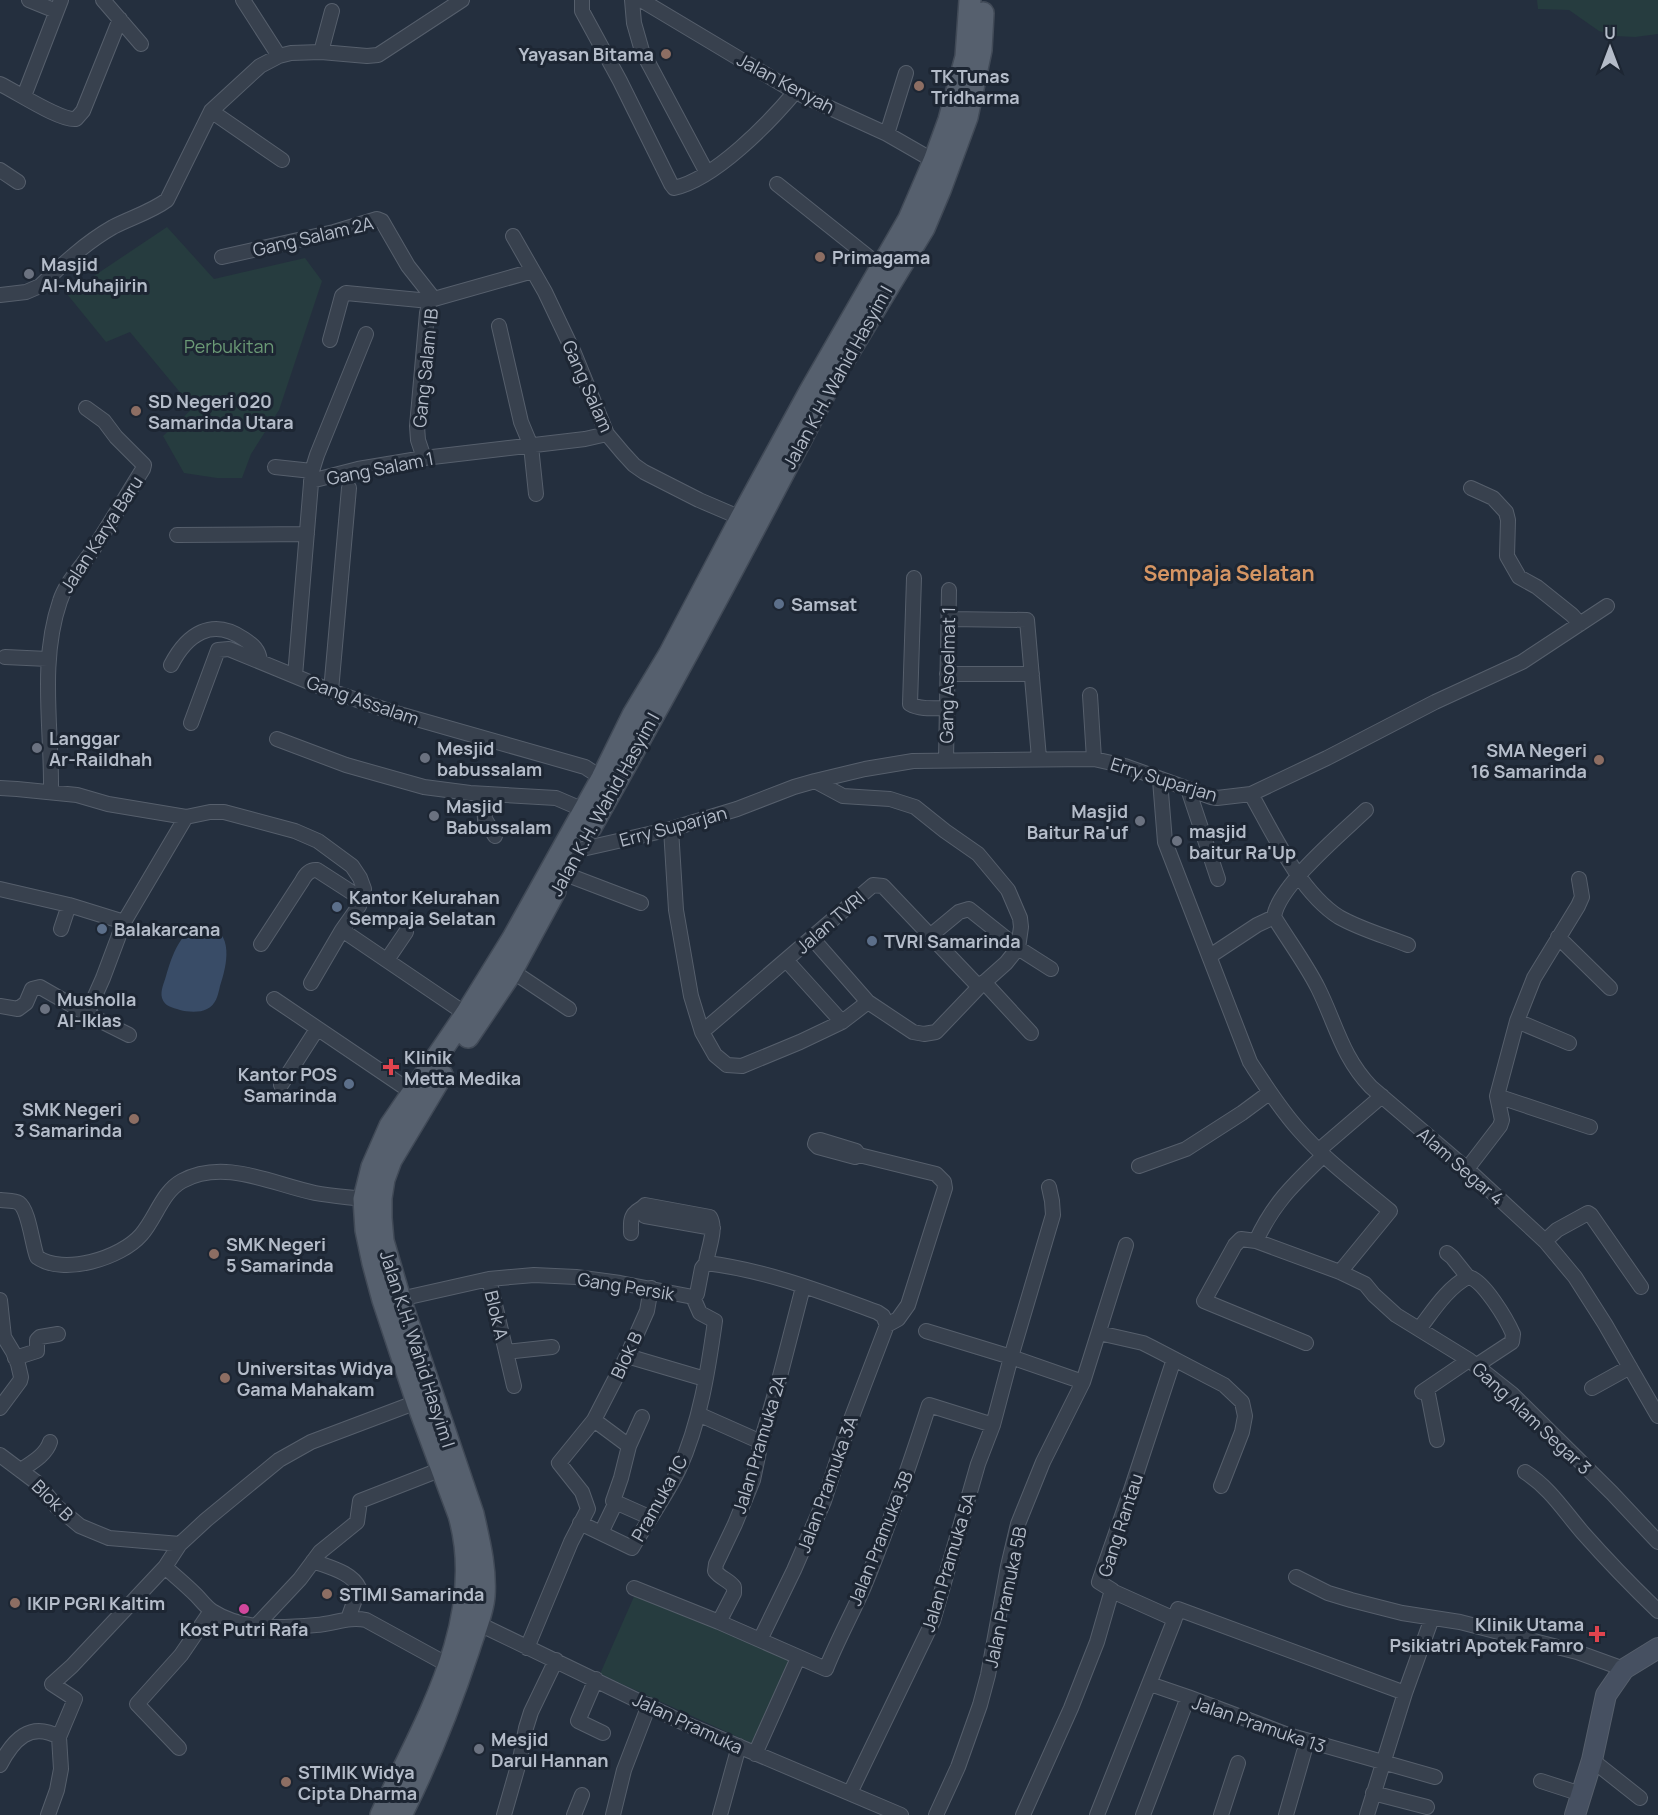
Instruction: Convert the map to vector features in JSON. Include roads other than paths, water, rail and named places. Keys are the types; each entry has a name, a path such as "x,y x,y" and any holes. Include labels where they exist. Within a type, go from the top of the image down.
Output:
{"main road":[{"name":"Jalan K.H. Wahid Hasyim I","path":"469,1622 464,1534 383,1300 380,1262 383,1241 381,1198 384,1179 391,1160 433,1089 512,971 578,850 660,689 741,518 809,393 881,267 917,223 966,57 970,0"},
{"name":"Jalan K.H. Wahid Hasyim I","path":"469,1622 484,1598 484,1571 478,1534 400,1299 366,1230 364,1199 372,1167 390,1126 466,1014 513,938 602,778 633,716 660,689 750,539 825,393 886,290 967,117 981,50 983,0"},
{"path":"381,1815 469,1622"},
{"path":"401,1815 429,1756 469,1622"}],"street":[{"path":"24,96 59,6 29,0"},
{"path":"103,0 141,44"},
{"path":"243,0 279,56"},
{"path":"0,295 33,290 88,243 167,200 211,111 260,66 279,56 291,53 378,55 462,0"},
{"path":"582,0 582,11 674,188 707,173 732,154 771,121 795,92"},
{"path":"632,0 634,23 642,51 707,173"},
{"name":"Jalan Kenyah","path":"642,0 795,92 886,134 934,161"},
{"path":"321,52 332,11"},
{"path":"0,84 49,111 70,120 76,119 84,111 120,19"},
{"path":"886,134 906,73"},
{"path":"211,111 282,160"},
{"path":"0,170 18,182"},
{"path":"777,183 881,267"},
{"name":"Gang Salam 2A","path":"222,257 342,230 377,219 382,221 408,266 432,300"},
{"path":"513,236 532,271"},
{"name":"Gang Salam","path":"532,271 545,292 574,353 607,434 634,465 644,472 741,518"},
{"name":"Gang Salam 1B","path":"424,458 418,440 417,426 427,313 432,300 532,271"},
{"path":"330,340 342,296 346,293 432,300"},
{"path":"499,326 521,422 531,446 536,494"},
{"path":"275,467 312,476 317,455 366,334"},
{"name":"Jalan Karya Baru","path":"51,792 48,659 53,626 63,592 91,553 143,467 142,463 116,437 104,421 86,408"},
{"name":"Gang Salam 1","path":"295,676 312,476 424,458 585,440 607,434"},
{"path":"330,691 349,488"},
{"path":"1471,488 1493,498 1506,512 1508,520 1507,556 1519,578 1537,586 1580,624"},
{"path":"177,535 307,534"},
{"path":"914,578 910,704 946,708"},
{"name":"Gang Asoelmat 1","path":"946,760 949,590"},
{"name":"Erry Suparjan","path":"578,850 671,829 737,809 815,781 874,767 914,761 1094,759 1125,765 1160,780 1217,798 1251,794 1522,662 1607,606"},
{"path":"950,619 1027,620 1039,758"},
{"path":"171,665 180,649 191,639 212,628 226,629 241,637 255,647 260,661"},
{"name":"Gang Assalam","path":"191,723 218,650 229,649 330,691 392,712 585,767 602,778"},
{"path":"4,657 48,659"},
{"path":"947,674 1032,674"},
{"path":"1090,695 1094,759"},
{"path":"277,739 346,765 424,787 483,794 556,798 584,810"},
{"path":"1160,780 1165,842 1250,1062 1269,1093 1299,1131 1390,1211 1340,1272"},
{"path":"812,938 868,1002 913,1032 924,1034 936,1032 982,984 1006,963 1018,948 1021,927 1020,918 1008,890 978,854 915,807 890,799 843,796 815,781"},
{"path":"0,788 77,795 108,804 186,816 224,812 295,831 318,841 352,866 364,889 359,906 311,983"},
{"path":"1188,789 1218,879"},
{"path":"483,794 484,819 495,836"},
{"path":"1251,794 1298,875 1316,898 1340,917 1408,945"},
{"path":"1210,956 1274,914 1298,875 1366,810"},
{"path":"87,1014 104,978 124,922 186,816"},
{"path":"671,829 678,921 691,996 702,1032 715,1055 728,1065 742,1066 842,1022 868,1002"},
{"path":"261,944 307,872 317,870 362,899"},
{"path":"565,874 641,903"},
{"path":"1467,1169 1500,1126 1502,1120 1497,1096 1517,1022 1534,978 1582,897 1579,879"},
{"name":"Jalan TVRI","path":"702,1032 873,885 878,884 883,886 930,936 1031,1033"},
{"path":"0,889 69,905 124,922"},
{"path":"61,929 69,905"},
{"path":"930,936 959,912 969,909 1018,948 1051,969"},
{"name":"Alam Segar 4","path":"1274,914 1317,987 1357,1072 1545,1241 1575,1277 1658,1416"},
{"path":"342,930 466,1014"},
{"path":"387,960 406,932"},
{"path":"1558,937 1610,988"},
{"path":"786,960 842,1022"},
{"path":"512,971 569,1009"},
{"path":"0,1006 20,1008 26,1003 32,989 40,987 129,1035"},
{"path":"274,999 413,1093"},
{"path":"1517,1022 1569,1043"},
{"path":"281,1085 317,1029"},
{"path":"1139,1166 1186,1149 1269,1093"},
{"path":"1306,1343 1204,1301 1234,1245 1241,1239 1256,1241 1277,1204 1322,1152 1382,1096"},
{"path":"1497,1096 1590,1127"},
{"path":"706,1263 767,1275 877,1312 883,1316 886,1325 898,1319 908,1305 945,1188 944,1182 936,1174 859,1155"},
{"path":"0,1200 20,1204 25,1211 37,1257 49,1264 83,1263 114,1254 130,1245 154,1218 173,1187 200,1174 239,1173 316,1193 364,1199"},
{"name":"Jalan Pramuka 5A","path":"850,1793 933,1621 978,1464 993,1425 1053,1215 1049,1187"},
{"name":"Gang Persik","path":"400,1299 489,1278 534,1275 576,1277 693,1297 697,1294 713,1228 710,1217 645,1205 642,1210 634,1213 631,1233"},
{"path":"1545,1241 1557,1230 1588,1213 1641,1287"},
{"path":"154,1218 158,1235"},
{"name":"Gang Alam Segar 3","path":"1256,1241 1340,1272 1365,1284 1396,1315 1473,1363 1512,1394 1658,1542"},
{"name":"Jalan Pramuka 5B","path":"936,1815 958,1767 980,1705 1018,1524 1043,1462 1083,1382 1126,1245"},
{"path":"1447,1253 1468,1277"},
{"path":"1419,1329 1446,1296 1468,1277 1474,1278 1488,1293 1514,1337 1512,1342 1425,1391 1437,1440"},
{"name":"Blok A","path":"489,1278 514,1386"},
{"name":"Jalan Pramuka 2A","path":"719,1622 734,1593 734,1587 731,1582 718,1576 715,1571 716,1564 753,1480 760,1442 803,1287"},
{"name":"Blok B","path":"580,1523 588,1509 582,1492 559,1463 594,1420 647,1311 651,1288"},
{"name":"Pramuka 1C","path":"601,1533 632,1548 678,1471 686,1451 698,1414 715,1321 700,1313 693,1297"},
{"path":"0,1300 4,1337 21,1372 20,1381 0,1408"},
{"name":"Jalan Pramuka 3A","path":"760,1640 795,1570 824,1501 848,1426 886,1325"},
{"path":"926,1331 1083,1382"},
{"path":"1099,1333 1143,1343 1224,1385 1242,1402 1243,1427 1221,1486"},
{"path":"15,1358 37,1351 38,1338 58,1334"},
{"name":"Blok A","path":"506,1352 552,1347"},
{"path":"627,1356 705,1379"},
{"name":"Gang Rantau","path":"1023,1815 1071,1708 1097,1642 1112,1591 1099,1582 1174,1359"},
{"path":"1592,1388 1630,1367"},
{"path":"48,1815 57,1790 61,1768 59,1737 75,1699 52,1684 72,1666 165,1567 180,1544 279,1460 311,1442 417,1402"},
{"name":"Jalan Pramuka 3B","path":"798,1658 826,1669 862,1591 895,1508 929,1405 993,1425"},
{"path":"698,1414 760,1442"},
{"path":"642,1418 629,1446 613,1501 649,1517"},
{"path":"594,1420 629,1446"},
{"path":"21,1470 44,1453 50,1442"},
{"name":"Blok B","path":"0,1455 36,1482 57,1507 80,1527 109,1538 180,1544"},
{"path":"256,1626 278,1604 325,1547 357,1522 360,1503 363,1499 442,1469"},
{"path":"1525,1472 1547,1488 1565,1513 1609,1562 1658,1611"},
{"path":"528,1648 580,1523 601,1533 616,1502"},
{"path":"313,1561 348,1576 356,1583 359,1588 348,1619"},
{"path":"165,1567 198,1596 211,1611 235,1621 256,1626 287,1627 323,1625 356,1618 366,1620 450,1666"},
{"path":"1296,1578 1351,1600 1461,1622 1577,1652 1624,1669"},
{"path":"634,1588 719,1622 798,1658 755,1754"},
{"path":"1112,1591 1170,1617 1176,1615 1405,1693"},
{"path":"179,1748 137,1704 181,1655 211,1611"},
{"path":"1097,1815 1176,1615"},
{"path":"1367,1815 1405,1693 1432,1618"},
{"name":"Jalan Pramuka","path":"469,1622 755,1754 901,1815"},
{"path":"1575,1815 1592,1760 1606,1695 1624,1669 1658,1648"},
{"path":"504,1815 531,1712 555,1660"},
{"path":"596,1679 578,1721 603,1733"},
{"path":"1150,1684 1188,1697"},
{"name":"Jalan Pramuka 13","path":"1143,1815 1188,1697 1191,1696 1288,1735 1435,1778"},
{"path":"613,1815 624,1770 649,1706"},
{"path":"0,1765 11,1745 27,1734 36,1730 59,1737"},
{"path":"720,1815 739,1746"},
{"path":"1286,1815 1304,1752"},
{"path":"1592,1760 1640,1798"},
{"path":"1221,1815 1238,1763"},
{"path":"1541,1781 1581,1794"},
{"path":"1374,1793 1427,1807"},
{"path":"574,1815 582,1795"}],"water":[{"path":"205,924 215,928 225,942 225,969 213,1005 201,1011 180,1010 163,1001 162,987 168,968 184,936 197,926"}],"place":[{"name":"Yayasan Bitama","path":"666,54"},
{"name":"TK Tunas Tridharma","path":"919,86"},
{"name":"Primagama","path":"820,257"},
{"name":"Masjid Al-Muhajirin","path":"29,274"},
{"name":"SD Negeri 020 Samarinda Utara","path":"136,411"},
{"name":"Samsat","path":"779,604"},
{"name":"Langgar Ar-Raildhah","path":"37,748"},
{"name":"Mesjid babussalam","path":"425,758"},
{"name":"SMA Negeri 16 Samarinda","path":"1599,760"},
{"name":"Masjid Babussalam","path":"434,816"},
{"name":"Masjid Baitur Ra'uf","path":"1140,821"},
{"name":"masjid baitur Ra'Up","path":"1177,841"},
{"name":"Kantor Kelurahan Sempaja Selatan","path":"337,907"},
{"name":"Balakarcana","path":"102,929"},
{"name":"TVRI Samarinda","path":"872,941"},
{"name":"Musholla Al-Iklas","path":"45,1009"},
{"name":"Klinik Metta Medika","path":"391,1067"},
{"name":"Kantor POS Samarinda","path":"349,1084"},
{"name":"SMK Negeri 3 Samarinda","path":"134,1119"},
{"name":"SMK Negeri 5 Samarinda","path":"214,1254"},
{"name":"Universitas Widya Gama Mahakam","path":"225,1378"},
{"name":"STIMI Samarinda","path":"327,1594"},
{"name":"IKIP PGRI Kaltim","path":"15,1603"},
{"name":"Kost Putri Rafa","path":"244,1609"},
{"name":"Klinik Utama Psikiatri Apotek Famro","path":"1597,1634"},
{"name":"Mesjid Darul Hannan","path":"479,1749"},
{"name":"STIMIK Widya Cipta Dharma","path":"286,1782"}],"district":[{"name":"Sempaja Selatan","path":"1229,573"}],"park label":[{"name":"Perbukitan","path":"229,346"}]}
